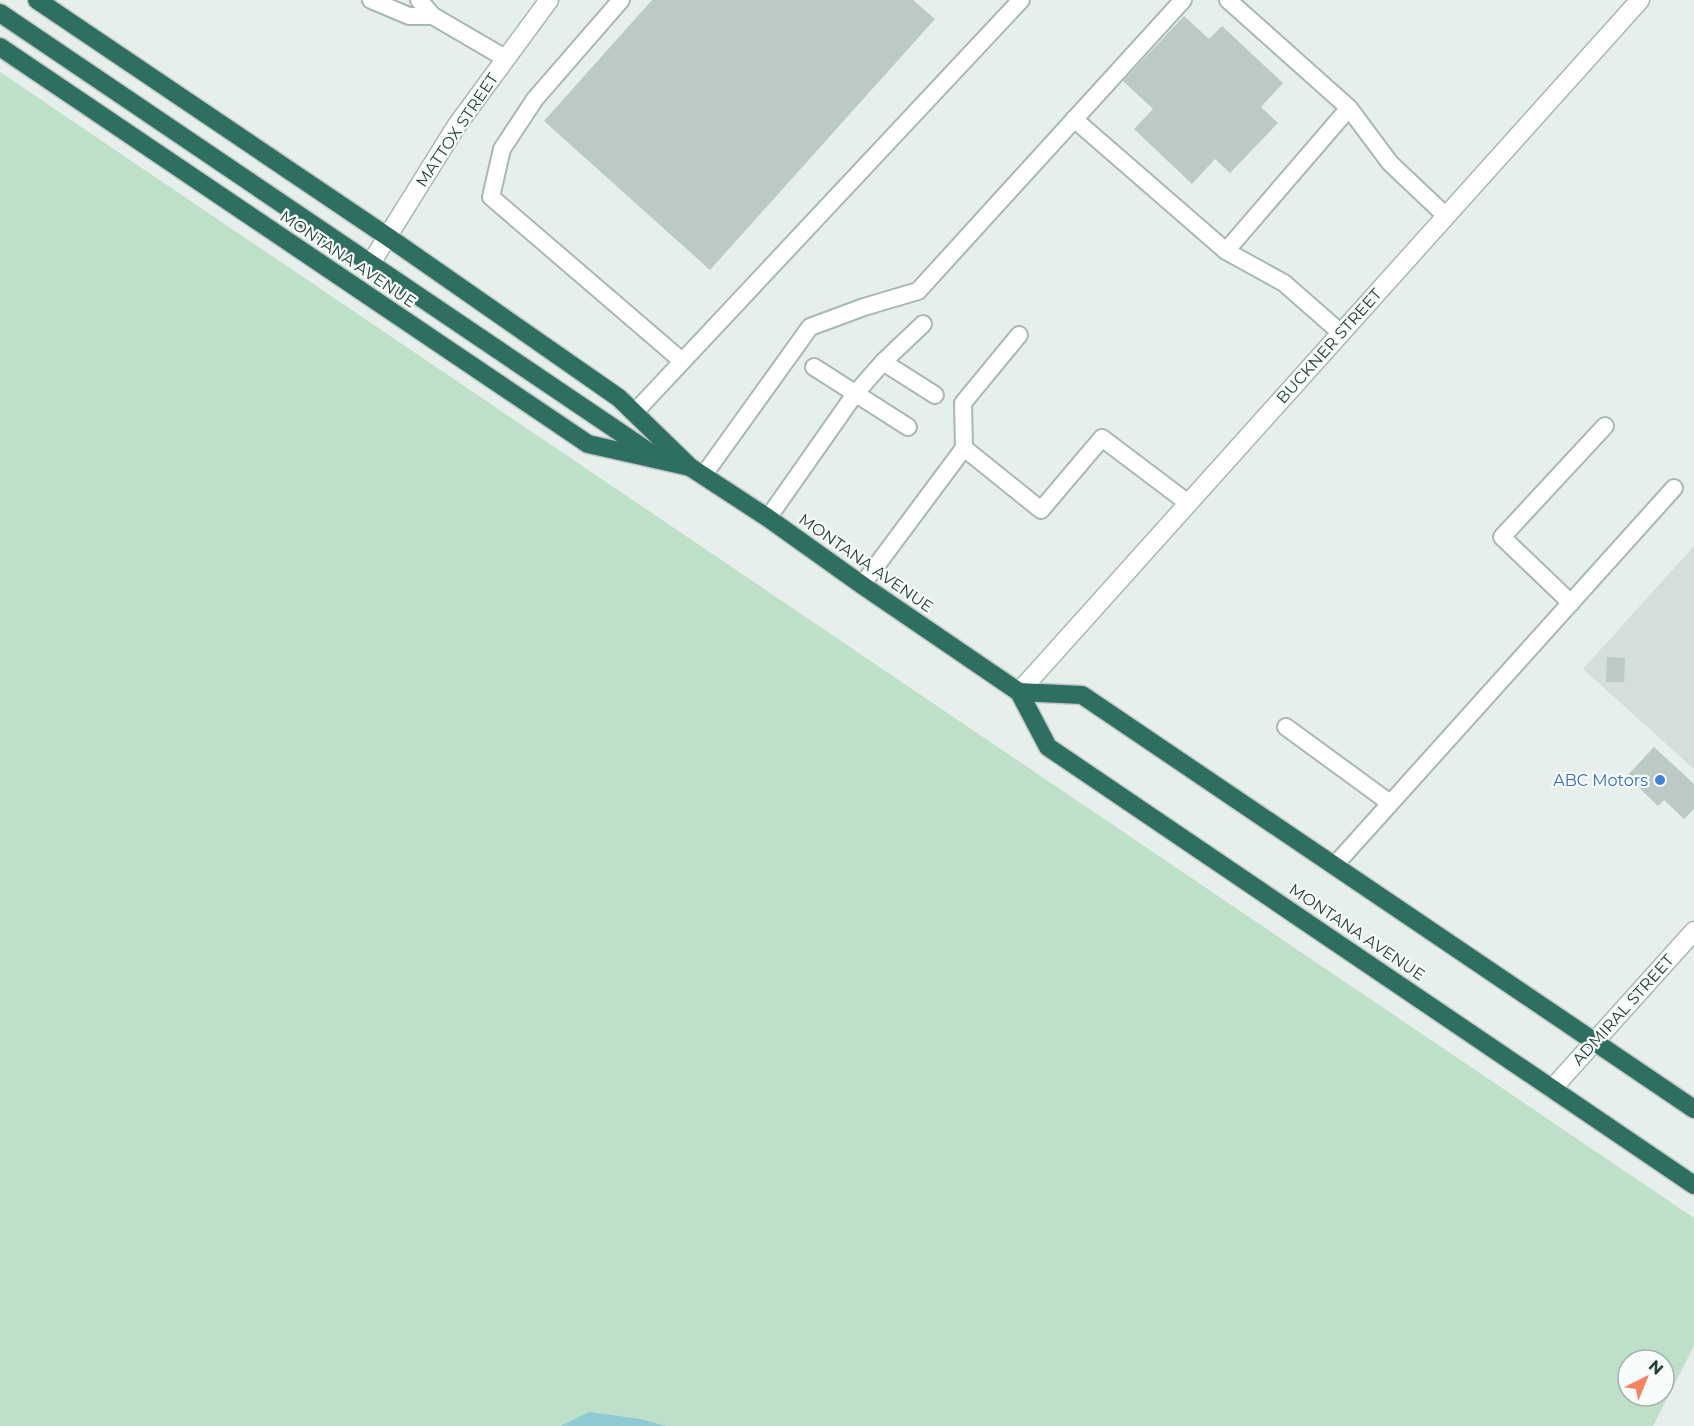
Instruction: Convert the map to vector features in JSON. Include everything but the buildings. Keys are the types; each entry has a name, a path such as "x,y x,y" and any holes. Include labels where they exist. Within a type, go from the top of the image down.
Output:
{"highway":[{"name":"MONTANA AVENUE","path":"37,0 388,237 619,398 697,472 768,518 1019,692 1048,747 1694,1185"},
{"path":"0,13 663,462"},
{"name":"MONTANA AVENUE","path":"0,47 588,444 697,472"},
{"path":"1019,692 1082,695 1694,1109"}],"street":[{"name":"MATTOX STREET","path":"371,263 457,125 549,0"},
{"name":"BUCKNER STREET","path":"1019,692 1640,0"},
{"name":"ADMIRAL STREET","path":"1552,1089 1694,931"}],"lane":[{"path":"371,0 409,16 433,16"},
{"path":"419,0 433,16 505,58"},
{"path":"621,0 535,99 502,149 491,197 682,361"},
{"path":"634,413 1021,0"},
{"path":"697,472 810,327 864,307 918,291 1183,0"},
{"path":"1228,0 1349,108 1390,163 1446,216"},
{"path":"1226,251 1349,108"},
{"path":"1074,119 1226,251 1284,283 1341,333"},
{"path":"768,518 855,394 883,362 923,324"},
{"path":"862,585 964,448 963,403 1019,335"},
{"path":"883,362 935,395"},
{"path":"814,367 908,427"},
{"path":"1571,603 1502,537 1605,426"},
{"path":"964,448 1041,510 1102,438 1188,503"},
{"path":"1334,866 1674,488"},
{"path":"1286,727 1390,803"}],"shaded area":[{"path":"1694,546 1694,769 1583,669"}],"green space":[{"path":"0,72 1694,1218 1694,1346 1676,1381 1676,1348 1616,1348 1616,1408 1662,1408 1653,1426 0,1426"}],"water":[{"path":"589,1412 640,1419 666,1426 561,1426"}],"place":[{"name":"ABC Motors","path":"1660,780"}]}
